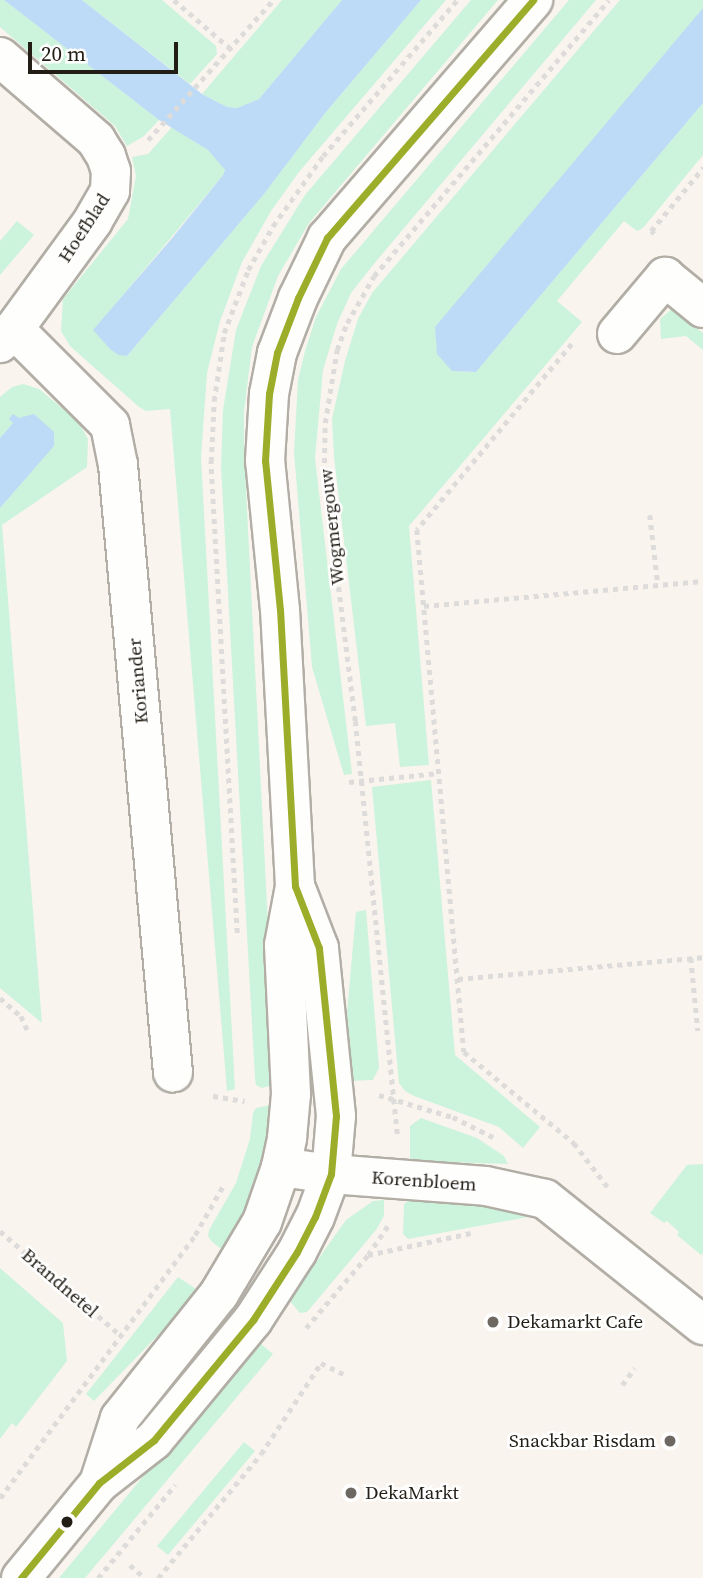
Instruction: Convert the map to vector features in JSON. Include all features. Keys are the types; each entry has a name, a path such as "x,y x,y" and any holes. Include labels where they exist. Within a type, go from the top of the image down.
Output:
{"street":[{"path":"99,1483 120,1418 235,1269 262,1222 281,1167 291,1094 284,945 295,886 279,610 265,461 269,394 277,354 298,298 327,238 533,0"},
{"name":"Hoefblad","path":"0,57 96,140 111,171 110,191 93,221 7,336"},
{"path":"617,334 664,277 703,308"},
{"name":"Koriander","path":"7,336 110,425 118,466 173,1073"},
{"path":"21,1578 99,1483 154,1440 253,1320 297,1252 315,1217 331,1174 336,1116 320,948 295,886"},
{"name":"Korenbloem","path":"281,1167 331,1174 486,1186 545,1199 703,1325"}],"path":[{"path":"174,0 231,49"},
{"path":"159,132 273,0"},
{"name":"Wogmergouw","path":"399,1147 362,780 324,473 325,424 337,350 347,323 374,276 609,0"},
{"path":"664,277 661,239 651,231 703,168"},
{"path":"615,1196 574,1143 464,1052 417,530 580,334 617,334"},
{"path":"650,515 658,585"},
{"path":"424,606 703,581"},
{"path":"349,782 439,773"},
{"path":"458,979 703,957"},
{"path":"691,958 698,1031"},
{"path":"0,999 21,1016 28,1031"},
{"name":"Brandnetel","path":"0,1231 119,1334 0,1499"},
{"path":"368,1255 484,1232"},
{"path":"158,1578 261,1454 321,1363 344,1374"},
{"path":"622,1385 635,1368"},
{"path":"130,1565 145,1578"}],"green space":[{"path":"0,0 4,0 159,120 144,136 127,146 115,126 0,27"},
{"path":"82,0 162,0 216,46 217,54 190,84"},
{"path":"282,0 342,0 259,99 237,108 227,107 202,94"},
{"path":"421,0 446,0 299,172 271,211 242,262 220,321 207,373 201,457 235,1089 227,1091 170,409 146,411 139,407 70,346 61,331 63,299 128,219 136,176 132,157 148,154 172,127 208,150 225,170 223,175 94,330 127,356 264,194 326,112"},
{"path":"471,0 498,0 309,223 278,276 252,347 244,412 244,450 276,1084 262,1088 256,1085 255,1078 221,467 223,410 236,330 261,266 305,195"},
{"path":"569,0 596,0 351,293 337,324 323,370 315,458 352,774 344,775 312,667 294,452 298,380 305,351 316,317 341,269"},
{"path":"620,0 703,0 703,8 452,371 476,372 703,103 703,155 643,228 637,231 624,221 557,301 582,322 409,526 429,765 400,767 395,723 366,726 334,457 332,419 345,361 358,319 372,293"},
{"path":"17,221 34,235 0,275 0,241"},
{"path":"672,309 703,333 703,350 686,336 661,339 660,319"},
{"path":"23,384 39,389 78,421 88,439 87,467 2,525 42,1023 0,988 0,508 53,446 13,423 0,438 0,397 12,387"},
{"path":"431,780 455,1055 540,1127 523,1148 499,1127 414,1096 405,1091 399,1083 372,787"},
{"path":"366,910 379,1068 373,1080 350,1081 345,1035 356,912"},
{"path":"270,1105 275,1108 264,1171 227,1253 212,1242 208,1236 209,1230 236,1183 250,1139 253,1113 256,1108"},
{"path":"421,1118 477,1138 504,1156 508,1164 410,1161 410,1126"},
{"path":"703,1164 701,1255 677,1235 679,1232 667,1221 664,1223 650,1213 687,1165"},
{"path":"384,1200 384,1216 376,1230 307,1312 300,1313 289,1300 346,1220 373,1201"},
{"path":"408,1201 506,1206 529,1213 528,1217 408,1239 403,1234 404,1204"},
{"path":"0,1268 63,1323 67,1361 16,1427 12,1423 0,1439"},
{"path":"178,1277 196,1289 197,1295 94,1401 86,1394"},
{"path":"256,1340 273,1354 85,1578 59,1578"},
{"path":"244,1442 255,1451 168,1555 157,1546"}],"water":[{"path":"4,0 82,0 202,94 227,107 237,108 259,99 342,0 421,0 326,112 264,194 127,356 111,350 93,330 173,237 225,170 208,150 159,120"},
{"path":"703,8 703,103 476,372 452,371 437,354 435,327"},
{"path":"13,414 19,418 34,414 54,432 54,446 0,508 0,438 13,423 9,419"}],"transit line":[{"path":"21,1578 99,1483 154,1440 253,1320 297,1252 315,1217 331,1174 336,1116 319,948 295,886 280,610 265,461 269,394 277,353 298,298 327,238 533,0"}],"place":[{"name":"Dekamarkt Cafe","path":"493,1322"},
{"name":"Snackbar Risdam","path":"670,1441"},
{"name":"DekaMarkt","path":"351,1493"}]}
